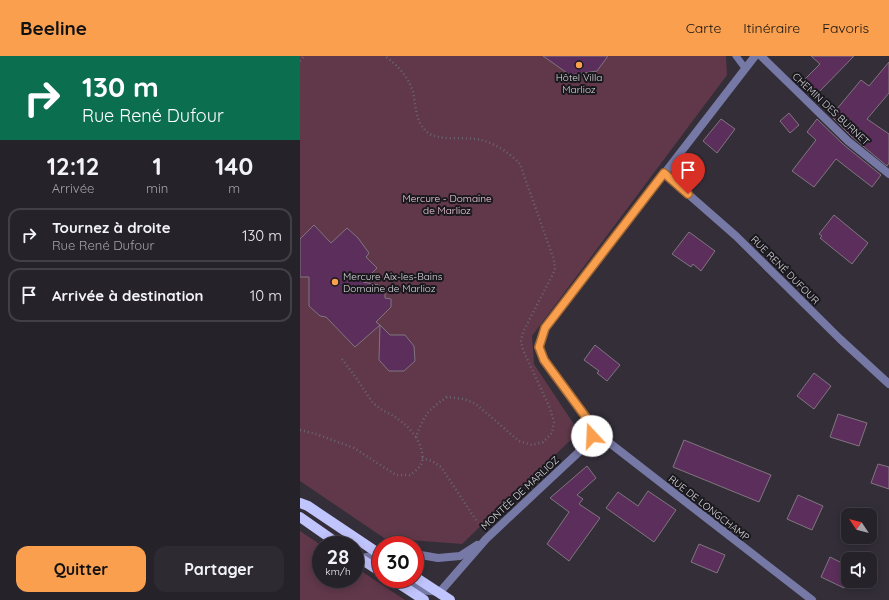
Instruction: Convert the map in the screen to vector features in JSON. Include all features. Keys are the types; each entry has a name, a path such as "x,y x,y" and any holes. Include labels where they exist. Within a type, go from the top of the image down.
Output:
{"main road":[{"path":"300,503 308,506 372,548"},
{"path":"300,517 327,536"},
{"path":"424,583 450,600"},
{"path":"406,588 424,600"}],"street":[{"path":"592,436 588,420 544,360 539,347 545,328 755,56"},
{"name":"CHEMIN DES BURNET","path":"761,56 848,141 889,174"},
{"name":"RUE RENÉ DUFOUR","path":"664,173 736,236 889,384"},
{"name":"MONTÉE DE MARLIOZ","path":"439,593 486,539 581,450 592,436"},
{"name":"RUE DE LONGCHAMP","path":"592,436 611,444 812,600"},
{"path":"424,556 438,558 460,556 486,539"}],"lane":[{"path":"736,56 745,68"},
{"path":"418,588 423,591 439,593"}],"path":[{"path":"300,60 304,56"},
{"path":"385,56 405,74 412,91 417,117 428,133 436,136 482,140 508,154 520,164 554,260 555,270 523,332 521,342 523,350 549,406 554,422 552,433 543,442 532,446 519,441 476,404 464,399 447,397 434,406 422,419 416,437"},
{"path":"300,430 316,434 354,448 396,476 410,475 420,466 422,450 416,437 394,416 382,410 373,403 342,359"},
{"path":"422,458 441,467 478,523"}],"green space":[{"name":"Mercure - Domaine de Marlioz","path":"300,56 726,56 727,75 532,336 534,364 579,432 462,544 424,541 424,536 381,536 300,481"},
{"path":"300,531 312,539 312,588 364,588 364,573 372,578 372,588 387,588 405,600 300,600"}],"building":[{"name":"Hôtel Villa Marlioz","path":"543,56 608,56 597,71 570,75"},
{"path":"811,56 854,56 816,95 803,81 820,64"},
{"path":"889,62 889,93 867,119 889,134 889,163 887,166 852,137 831,116 861,80 869,86"},
{"path":"789,113 799,125 790,133 780,121"},
{"path":"721,119 735,129 717,153 703,141"},
{"path":"817,119 844,145 881,175 872,187 836,159 814,187 792,171 816,140 807,132"},
{"path":"834,215 868,243 852,264 820,238 822,236 819,234"},
{"path":"314,225 331,243 347,228 358,238 369,253 366,257 377,268 363,282 378,285 378,290 385,291 385,298 391,299 391,307 376,322 380,325 355,347 326,317 320,316 309,306 309,277 300,277 300,239"},
{"path":"689,232 715,251 701,271 693,264 691,267 672,254"},
{"path":"380,325 390,335 405,335 414,346 415,361 404,371 389,371 379,360"},
{"path":"595,345 620,365 607,381 597,373 599,371 584,360"},
{"path":"814,373 831,386 814,409 797,396"},
{"path":"838,414 867,423 859,446 830,437"},
{"path":"684,440 771,475 759,502 673,467"},
{"path":"878,464 889,467 889,489 871,483"},
{"path":"587,466 596,478 577,495 583,499 579,504 600,518 569,561 547,544 569,512 550,498"},
{"path":"648,491 676,510 654,542 606,508 618,492 638,506"},
{"path":"798,495 823,506 812,530 787,519"},
{"path":"699,544 725,555 717,573 691,562"},
{"path":"830,557 841,562 841,587 821,577"}],"place":[{"name":"Hôtel Villa Marlioz","path":"579,65"},
{"name":"Mercure Aix-les-Bains Domaine de Marlioz","path":"335,282"}],"route":[{"path":"592,436 588,420 544,360 539,347 545,328 664,173 688,194"}]}
